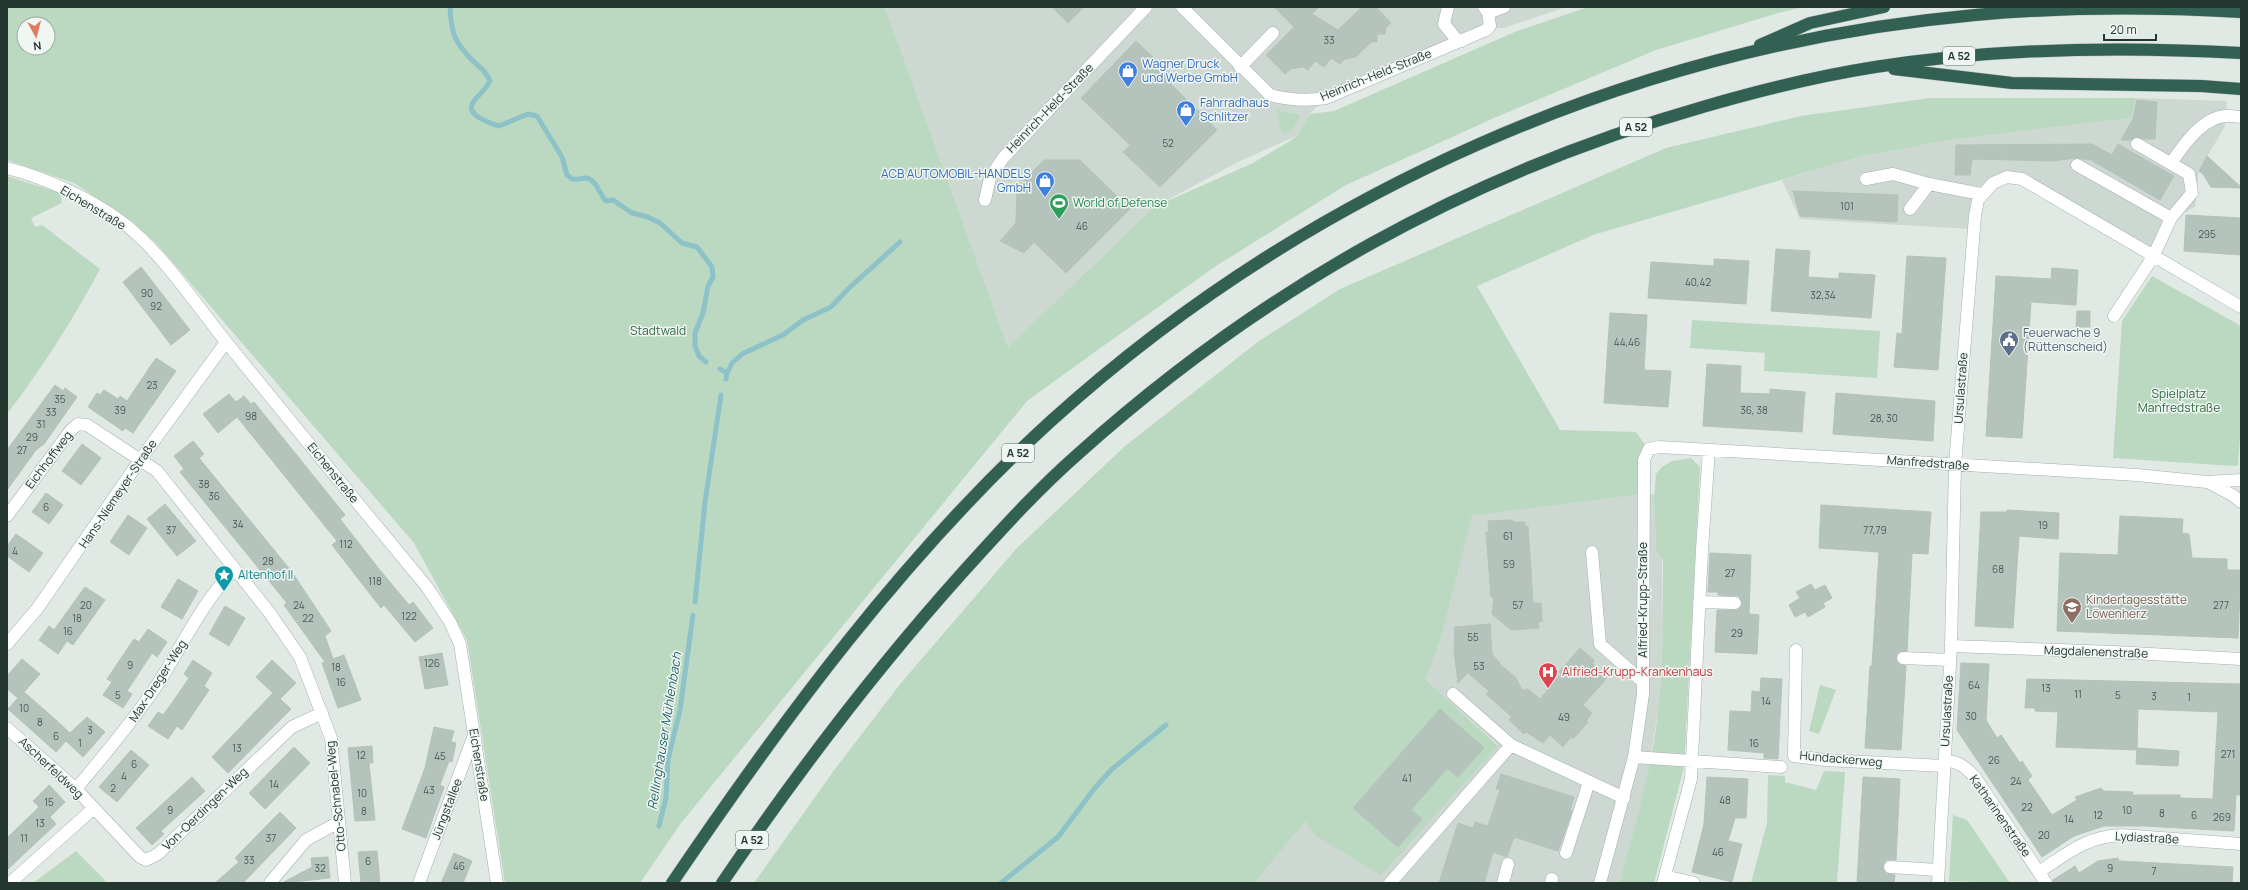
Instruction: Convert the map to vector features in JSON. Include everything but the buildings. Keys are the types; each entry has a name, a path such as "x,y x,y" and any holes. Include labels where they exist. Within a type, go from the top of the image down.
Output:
{"highway":[{"path":"1742,54 1784,33 1810,23 1884,7"},
{"name":"A 52","path":"672,883 792,713 922,554 983,488 1045,427 1134,352 1248,269 1329,220 1439,161 1523,125 1610,92 1742,54 1848,32 1974,15 2117,8 2241,12"},
{"name":"A 52","path":"722,883 844,714 917,624 996,535 1054,476 1162,383 1263,308 1354,252 1484,185 1584,144 1723,101 1768,89 1874,67 1966,55 2084,48 2241,53"},
{"path":"1874,67 2012,83 2201,86 2241,89"}],"street":[{"name":"Heinrich-Held-Straße","path":"985,200 990,178 1003,158 1146,7"},
{"name":"Heinrich-Held-Straße","path":"1182,7 1240,67 1270,95 1283,99 1311,100 1326,98 1486,30 1490,26 1486,10"},
{"path":"1448,7 1444,24 1456,39 1462,41"},
{"path":"1486,10 1504,7"},
{"path":"1240,67 1273,33"},
{"path":"2172,162 2187,139 2207,124 2224,116 2241,117"},
{"path":"2114,316 2153,257 2171,218 2192,193 2189,174 2172,162 2137,144"},
{"path":"2077,165 2171,218"},
{"name":"Eichenstraße","path":"7,168 22,172 57,186 122,222 140,239 185,290 427,587 450,622 460,644 497,883"},
{"path":"1866,179 1893,174 1930,184 1981,194 2000,179 2007,177 2022,179 2153,257 2241,307"},
{"path":"1910,209 1930,184"},
{"name":"Ursulastraße","path":"1938,883 1950,660 1955,465 1975,216 1978,200 1981,194"},
{"name":"Hans-Niemeyer-Straße","path":"7,644 21,631 63,573 140,460 226,342"},
{"name":"Eichhoffweg","path":"7,516 71,430 78,424 87,425 140,460"},
{"name":"Manfredstraße","path":"1649,449 1659,447 2137,475 2207,482 2241,480"},
{"name":"Alfried-Krupp-Straße","path":"1600,883 1634,757 1643,682 1644,460 1649,449"},
{"path":"1694,883 1664,880 1691,779 1699,602 1709,450"},
{"name":"Otto-Schnabel-Weg","path":"140,460 157,471 168,484 234,570 270,612 300,656 331,738 345,883"},
{"name":"Manfredstraße","path":"2207,482 2234,496 2241,502"},
{"path":"1592,552 1600,644 1643,682"},
{"name":"Max-Dreger-Weg","path":"76,789 124,732 155,688 220,584 234,570"},
{"path":"1699,602 1735,603"},
{"name":"Magdalenenstraße","path":"1950,646 2114,652 2241,660"},
{"name":"Hundackerweg","path":"1796,650 1794,756 1825,760 1945,763"},
{"path":"1903,658 1950,660"},
{"path":"1453,694 1511,745 1624,798"},
{"name":"Von-Oerdingen-Weg","path":"94,808 140,857 146,860 153,858 292,727 322,713"},
{"name":"Ascherfeldweg","path":"7,728 76,789 94,808"},
{"name":"Jüngstallee","path":"419,883 474,734"},
{"path":"1390,883 1511,745"},
{"path":"1634,757 1781,768"},
{"name":"Katharinenstraße","path":"1945,763 1955,761 1964,766 1975,777 2046,883"},
{"path":"1566,854 1589,782"},
{"path":"10,883 94,808"},
{"path":"270,883 306,840 339,822"},
{"name":"Lydiastraße","path":"2038,872 2084,842 2102,836 2121,835 2241,844"},
{"path":"1503,883 1508,864"},
{"path":"1890,867 1938,870"}],"shaded area":[{"path":"885,7 1566,7 1504,28 1484,28 1325,97 1310,114 1298,135 1238,162 1154,207 1008,347"},
{"path":"2136,98 2227,101 2225,126 2199,171 2195,207 2179,215 2159,256 2028,177 1998,176 1970,229 1800,219 1782,180 1863,156 1951,140 2131,118"},
{"name":"Alfried-Krupp-Krankenhaus","path":"1643,494 1654,494 1656,549 1661,554 1662,559 1663,630 1660,698 1646,786 1619,883 1254,883 1305,822 1315,835 1498,745 1426,680 1442,635 1472,516"}],"green space":[{"name":"Stadtwald","path":"7,7 885,7 1009,350 1008,347 1154,207 1253,163 1290,141 1298,135 1310,114 1334,111 1517,31 1588,7 1804,7 1778,13 1656,50 1494,118 1346,185 1216,266 1027,401 681,823 640,883 505,883 467,640 414,543 157,244 132,221 74,183 7,160"},
{"path":"1930,98 2136,98 2131,118 1951,140 1863,156 1593,235 1477,286 1560,430 1636,432 1648,449 1643,494 1472,516 1442,635 1426,680 1498,746 1381,875 1315,835 1305,822 1254,883 754,883 835,769 901,683 1016,549 1124,447 1259,341 1340,289 1666,148 1801,116"},
{"path":"1276,110 1300,115 1298,121 1290,131 1284,134 1281,130"},
{"path":"7,176 60,193 62,203 31,218 35,227 42,225 100,269 79,307 56,343 7,414"},
{"name":"Spielplatz Manfredstraße","path":"2152,276 2241,326 2241,423 2238,465 2234,466 2113,458 2122,321"},
{"path":"1692,320 1880,331 1877,378 1764,371 1765,353 1690,348"},
{"path":"1691,458 1700,467 1684,767 1654,883 1619,883 1647,777 1654,741 1660,696 1663,560 1656,549 1654,499 1656,474 1662,467 1672,461"},
{"path":"1820,685 1836,690 1819,734 1809,731"},
{"path":"1824,771 1845,772 1837,883 1751,883 1767,823 1768,775 1785,776 1785,782 1816,790"},
{"path":"1953,815 1967,820 2010,883 1949,881"},
{"path":"76,851 105,880 104,883 33,883"}],"waterway":[{"path":"450,7 455,38 462,49 485,73 490,81 474,101 472,106 472,110 479,118 499,126 528,114 537,116 562,157 567,175 572,179 589,179 595,183 606,201 613,200 632,213 648,217 660,223 682,243 697,247 712,267 713,277 708,286 703,313 695,333 695,346 699,356 706,362"},
{"name":"Rellinghauser Mühlenbach","path":"727,373 732,363 742,354 783,335 803,320 831,307 849,288 900,242"},
{"name":"Rellinghauser Mühlenbach","path":"720,369 727,373 726,379"},
{"name":"Rellinghauser Mühlenbach","path":"695,602 705,502 721,395"},
{"name":"Rellinghauser Mühlenbach","path":"659,826 666,798 668,760 680,710 693,615"},
{"path":"1001,883 1058,837 1094,789 1112,769 1166,725"}],"place":[{"name":"Wagner Druck und Werbe GmbH","path":"1128,88"},
{"name":"Fahrradhaus Schlitzer","path":"1186,127"},
{"name":"ACB AUTOMOBIL-HANDELS GmbH","path":"1045,198"},
{"name":"World of Defense","path":"1059,220"},
{"name":"Feuerwache 9 (Rüttenscheid)","path":"2009,357"},
{"name":"Altenhof II","path":"224,592"},
{"name":"Kindertagesstätte Löwenherz","path":"2072,624"},
{"name":"Alfried-Krupp-Krankenhaus","path":"1548,689"}]}
